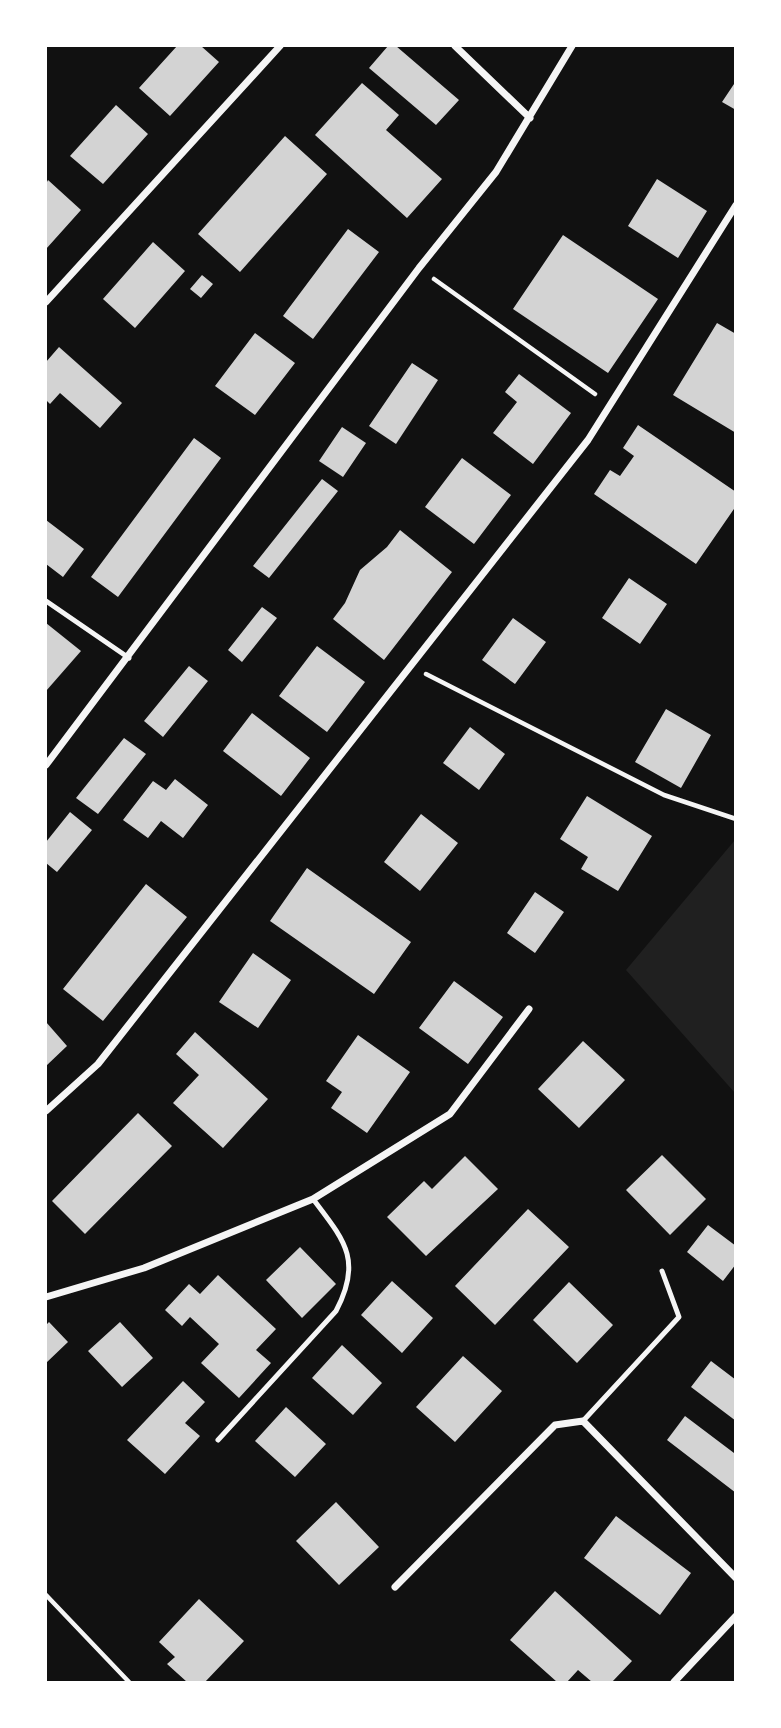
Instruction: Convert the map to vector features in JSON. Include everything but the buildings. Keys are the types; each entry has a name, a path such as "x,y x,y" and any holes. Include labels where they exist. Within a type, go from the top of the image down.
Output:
{"street":[{"path":"46,302 280,46"},
{"path":"456,46 530,118"},
{"path":"46,765 419,268 495,172 572,46"},
{"path":"46,1111 98,1064 611,406 736,205"},
{"path":"46,1297 144,1268 313,1199 450,1114 529,1009"},
{"path":"395,1587 555,1425 583,1421 736,1578"},
{"path":"674,1682 736,1616"}],"lane":[{"path":"46,600 128,658"},
{"path":"218,1440 337,1311 347,1290 349,1266 345,1241 313,1199"},
{"path":"583,1421 678,1317 662,1271"}],"path":[{"path":"419,268 611,406"},
{"path":"409,666 664,794 736,819"},
{"path":"46,1595 130,1682"}],"shaded area":[{"path":"735,840 735,1093 626,970"}]}
